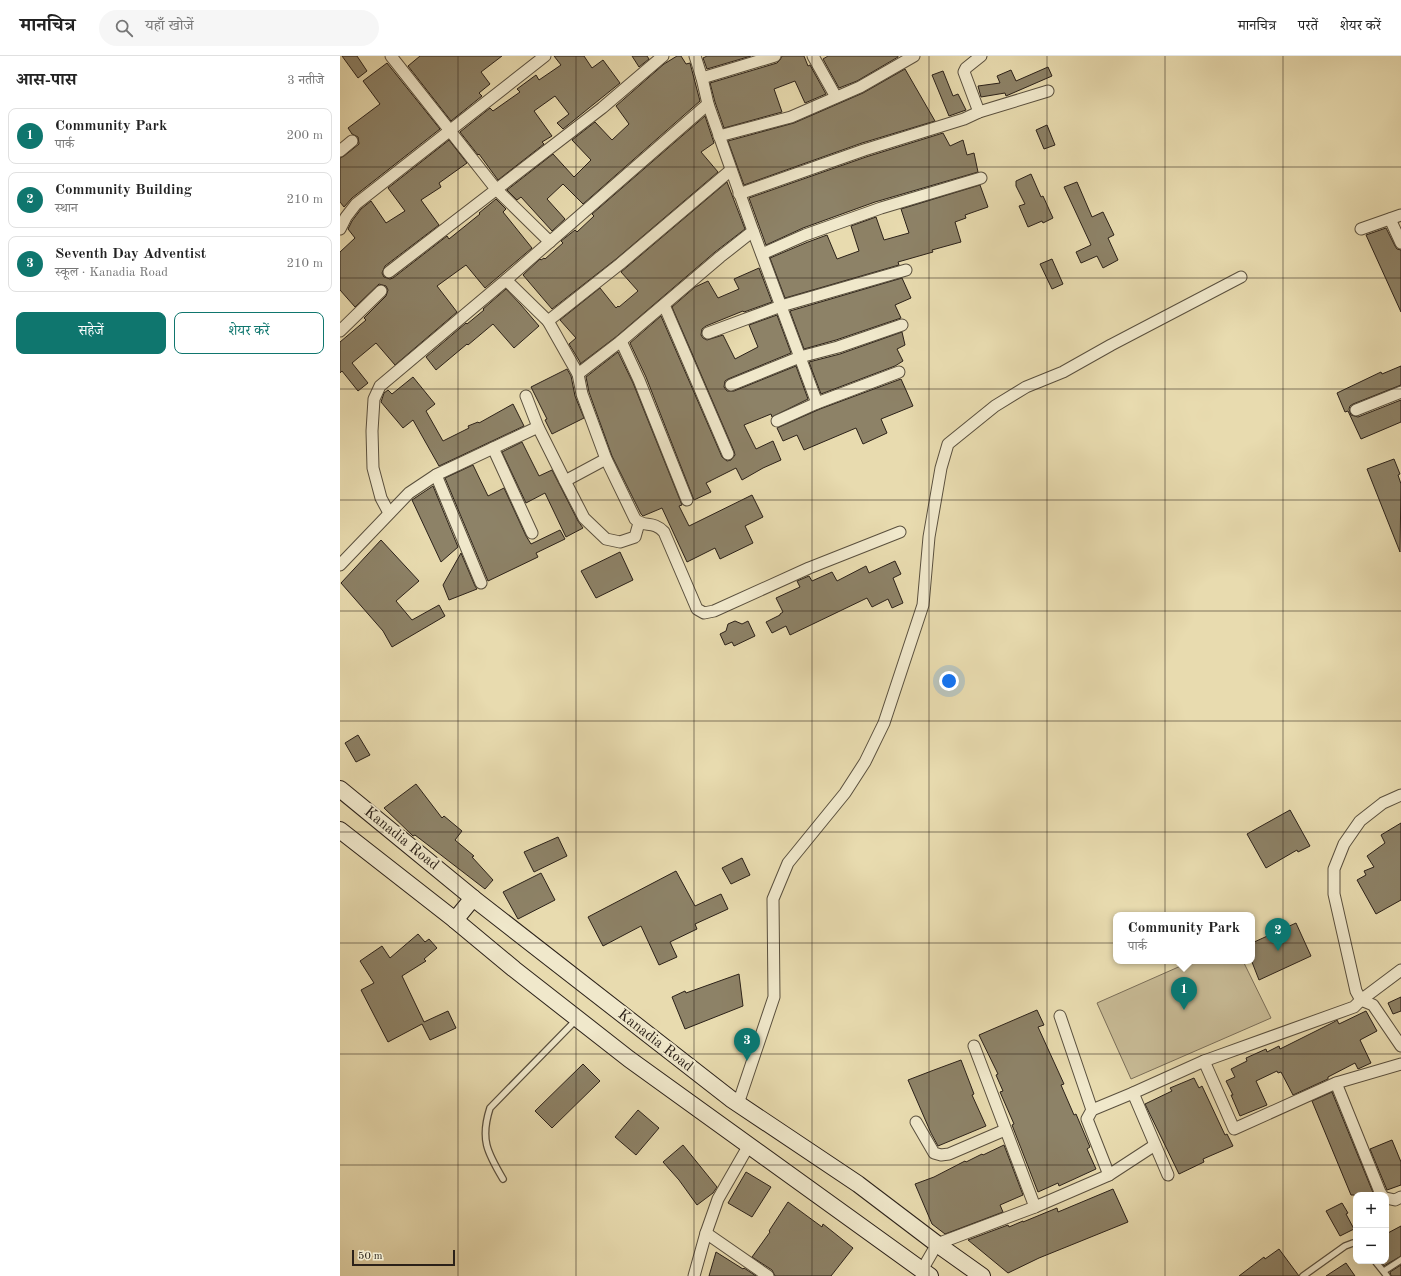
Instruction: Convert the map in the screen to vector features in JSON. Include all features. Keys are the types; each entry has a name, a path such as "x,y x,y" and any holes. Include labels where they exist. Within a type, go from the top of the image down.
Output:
{"main road":[{"name":"Kanadia Road","path":"340,789 473,898 738,1104 858,1184 936,1244 982,1276"},
{"name":"Kanadia Road","path":"340,830 629,1060 926,1273"},
{"path":"455,920 473,898"}],"street":[{"path":"340,229 346,217 356,204 545,56"},
{"path":"389,272 602,108 663,56"},
{"path":"695,56 708,104 739,194 817,403"},
{"path":"702,78 775,56"},
{"path":"813,56 836,97"},
{"path":"719,136 791,117 860,87 914,56"},
{"path":"979,112 964,72 966,68 981,56"},
{"path":"394,57 496,189 550,242"},
{"path":"739,194 864,150 1048,91"},
{"path":"389,513 381,498 373,468 372,430 374,398 380,386 506,280 708,104"},
{"path":"340,151 352,141"},
{"path":"548,321 620,264 731,170"},
{"path":"762,254 805,235 881,208 981,178"},
{"path":"1361,229 1401,214"},
{"path":"1390,219 1401,243"},
{"path":"578,374 753,231"},
{"path":"708,333 781,306 906,270"},
{"path":"738,1104 760,1044 774,997 773,899 788,863 845,793 865,762 884,723 923,605 929,537 941,468 948,444 995,406 1026,387 1063,372 1111,345 1241,277"},
{"path":"506,280 548,321 578,374 582,394 606,459 635,519 639,523 660,527 664,532 697,609 704,613 714,611 809,568 900,532"},
{"path":"340,330 380,291"},
{"path":"664,305 728,454"},
{"path":"731,385 800,357 838,347 902,325"},
{"path":"620,341 639,380 686,500"},
{"path":"777,421 817,403 899,372"},
{"path":"1356,410 1401,392"},
{"path":"526,396 538,427 584,518 606,539 620,542 635,537 639,523"},
{"path":"340,565 408,493 436,475 538,427"},
{"path":"493,448 532,534"},
{"path":"565,482 606,459"},
{"path":"436,475 481,583"},
{"path":"1401,795 1383,803 1360,821 1344,844 1334,869 1334,894 1356,991 1361,1000 1373,1005 1401,1046"},
{"path":"1109,1175 1087,1119 1092,1110 1204,1061 1354,1007 1401,970"},
{"path":"1060,1016 1092,1110"},
{"path":"974,1046 1035,1207"},
{"path":"1204,1061 1234,1129 1336,1083 1401,1064"},
{"path":"1336,1083 1380,1192"},
{"path":"1133,1093 1168,1175"},
{"path":"916,1122 934,1153 941,1155 949,1154 1006,1130"},
{"path":"694,1276 706,1233 718,1199 749,1145"},
{"path":"926,1273 936,1244 1035,1207 1109,1175 1155,1145"},
{"path":"1389,1199 1395,1200 1401,1197"},
{"path":"706,1233 768,1276"}],"lane":[{"path":"503,1178 494,1164 486,1144 485,1123 490,1108 577,1019"},
{"path":"1303,1276 1344,1246 1353,1243"},
{"path":"1378,1264 1386,1274 1401,1260"}],"shaded area":[{"path":"1185,964 1244,964 1271,1018 1131,1079 1097,1003"}],"building":[{"path":"342,56 357,56 367,71 358,78"},
{"path":"420,56 502,56 481,72 490,84 479,93 482,96 451,121 408,66"},
{"path":"554,56 584,56 592,68 603,60 620,83 563,129 557,123 569,114 555,96 534,111 552,136 542,142 544,144 498,180 479,154 478,155 460,132 490,108 493,111 520,92 517,89 536,75 539,80 561,65"},
{"path":"632,56 647,56 649,59 639,67"},
{"path":"677,56 681,56 686,64 690,63 700,101 583,204 563,184 547,199 565,219 552,231 521,197 517,200 507,190 553,154 574,177 591,160 572,140 595,122 612,140 629,124 616,106 664,64"},
{"path":"707,56 751,56 707,69 703,58"},
{"path":"782,56 804,56 808,66 810,65 826,94 805,103 795,81 774,89 782,112 724,128 710,83 777,63"},
{"path":"828,56 898,57 857,81 839,88 823,59"},
{"path":"387,63 440,129 352,198 344,207 340,202 340,158 359,144 358,137 352,134 348,128 380,104 363,81"},
{"path":"1048,67 1052,76 1006,96 1005,93 981,97 978,86 1000,83 997,76 1011,70 1016,81"},
{"path":"905,69 935,121 862,143 744,185 728,141 794,123 863,93"},
{"path":"943,71 953,96 958,94 966,110 949,116 932,75"},
{"path":"705,116 714,143 701,152 718,172 616,259 552,309 523,275 540,259 545,259 563,243 561,241 575,230 577,232 594,216 592,214"},
{"path":"1047,125 1055,145 1044,149 1036,130"},
{"path":"943,133 950,146 963,140 967,155 974,153 978,172 875,202 803,228 766,245 749,198 866,157"},
{"path":"449,140 467,163 439,183 441,187 421,200 439,225 385,266 382,273 384,277 390,279 393,278 447,236 449,239 496,199 506,209 503,212 532,248 485,288 466,265 437,286 457,312 395,365 376,343 352,363 368,383 358,391 342,371 340,373 340,342 366,320 364,318 386,296 388,290 386,286 379,284 355,307 340,290 340,252 355,238 348,229 361,209 371,201 386,223 405,211 388,188"},
{"path":"1031,174 1041,197 1043,196 1053,218 1043,223 1042,221 1028,227 1019,206 1025,204 1016,186 1016,181"},
{"path":"727,182 745,229 715,252 617,336 580,364 569,344 576,338 560,320 600,288 616,308 618,306 619,307 638,291 621,272"},
{"path":"1077,182 1092,217 1103,212 1114,235 1108,238 1118,260 1103,268 1097,256 1081,263 1076,252 1091,245 1064,187"},
{"path":"980,185 988,207 965,215 966,218 955,222 961,242 898,262 899,265 785,298 770,258 827,235 837,259 859,251 851,226 876,217 884,240 909,233 901,209"},
{"path":"1386,228 1397,249 1401,250 1401,312 1366,235"},
{"path":"1052,259 1063,284 1052,289 1040,264"},
{"path":"759,268 772,302 744,312 743,311 706,326 702,329 701,335 707,340 723,335 735,359 758,347 749,325 777,315 791,353 728,379 725,381 724,387 727,391 734,391 796,366 808,399 772,417 771,414 744,425 756,449 773,441 781,460 742,480 736,468 706,483 711,492 694,500 646,377 630,343 661,316 722,457 727,461 731,460 735,455 734,451 672,307 695,287 708,281 718,298 739,289 734,279"},
{"path":"902,278 911,298 895,305 901,318 804,349 790,311"},
{"path":"506,289 539,326 514,348 493,324 436,370 426,357 466,323 467,324 484,310 483,309"},
{"path":"902,332 905,345 897,349 903,361 895,366 821,394 809,362 840,354"},
{"path":"618,352 633,383 682,505 679,506 689,526 752,495 763,517 745,526 753,543 720,559 715,548 687,562 662,508 643,516 641,514 612,456 589,392 586,377"},
{"path":"1401,366 1401,385 1353,404 1349,409 1351,415 1358,417 1401,400 1401,422 1361,439 1348,411 1345,412 1337,393 1381,372 1382,374"},
{"path":"567,369 571,376 575,396 584,418 552,434 545,420 547,419 531,387"},
{"path":"413,377 435,404 426,411 443,441 469,428 468,426 478,422 479,423 513,404 524,426 439,466 413,420 403,428 381,402 384,393 388,390 392,394"},
{"path":"901,379 913,406 881,419 887,433 863,444 856,428 804,450 797,435 783,441 777,428 820,409"},
{"path":"522,442 539,476 552,470 583,528 566,537 545,493 526,503 502,452"},
{"path":"1394,459 1400,474 1398,475 1401,484 1400,552 1367,469"},
{"path":"473,465 488,496 504,488 531,544 560,530 565,539 536,553 538,557 488,581 445,478"},
{"path":"433,486 458,547 441,562 412,500"},
{"path":"381,540 419,581 396,601 412,620 439,605 445,616 392,647 383,631 341,583"},
{"path":"620,552 633,580 596,598 581,571"},
{"path":"461,553 477,589 449,600 443,585"},
{"path":"895,561 901,574 893,578 903,603 892,608 888,599 872,607 867,598 790,635 786,626 772,633 766,622 783,612 776,598 800,587 797,581 809,576 812,581 832,572 837,581 866,566 869,573"},
{"path":"735,621 742,624 748,621 755,636 734,646 732,642 725,645 720,634 726,631 728,624"},
{"path":"358,735 370,755 356,762 345,743"},
{"path":"416,784 442,818 444,816 462,831 455,840 474,856 472,857 493,880 485,889 415,835 413,836 384,808"},
{"path":"1290,810 1310,846 1298,852 1297,850 1266,868 1247,834"},
{"path":"1401,823 1401,900 1376,914 1357,880 1366,875 1364,871 1374,867 1367,856 1385,843 1381,835"},
{"path":"558,837 567,856 534,872 524,852"},
{"path":"742,858 750,875 731,884 722,868"},
{"path":"676,871 695,906 721,894 728,909 695,924 697,929 670,942 677,957 659,965 641,926 603,946 588,917"},
{"path":"541,873 555,900 518,919 503,892"},
{"path":"1296,923 1311,956 1259,980 1253,964 1255,964 1255,942"},
{"path":"418,934 425,942 429,939 437,948 424,959 426,961 402,976 424,1022 448,1011 456,1028 430,1040 422,1024 388,1042 361,990 374,983 360,961 382,946 390,958"},
{"path":"739,974 743,1006 685,1029 672,997 685,991 686,993"},
{"path":"1401,997 1401,1011 1393,1014 1388,1003"},
{"path":"1037,1010 1044,1025 1038,1027 1064,1084 1061,1085 1074,1115 1076,1114 1090,1147 1087,1149 1096,1169 1059,1186 1058,1183 1038,1192 1012,1125 1014,1124 1000,1092 1003,1091 996,1075 998,1074 979,1035"},
{"path":"1366,1011 1377,1031 1360,1040 1371,1063 1358,1069 1355,1063 1328,1077 1328,1079 1293,1095 1281,1072 1278,1073 1277,1071 1256,1081 1267,1105 1240,1116 1231,1095 1233,1095 1226,1081 1235,1077 1231,1069 1247,1061 1246,1058 1266,1049 1267,1052 1279,1046 1280,1049 1337,1020 1339,1024"},
{"path":"961,1060 974,1094 972,1095 986,1126 938,1146 908,1080"},
{"path":"583,1064 600,1081 552,1128 535,1111"},
{"path":"1194,1078 1199,1088 1202,1086 1225,1135 1227,1134 1233,1146 1203,1159 1204,1162 1179,1174 1145,1104 1172,1091 1170,1088"},
{"path":"1332,1092 1373,1192 1353,1192 1353,1195 1351,1195 1312,1101"},
{"path":"638,1110 659,1128 636,1155 615,1137"},
{"path":"1392,1140 1401,1162 1401,1185 1387,1190 1370,1149"},
{"path":"683,1145 717,1187 713,1193 697,1205 679,1180 663,1162"},
{"path":"1004,1145 1023,1195 1000,1205 1003,1212 945,1234 932,1224 915,1184 934,1177 965,1161 966,1162"},
{"path":"746,1172 771,1187 752,1217 728,1203"},
{"path":"1113,1189 1128,1222 1039,1258 1008,1273 968,1240 1008,1225 1009,1227 1023,1222 1057,1208 1058,1212"},
{"path":"788,1202 822,1227 823,1224 853,1248 831,1276 775,1276 772,1270 752,1257 770,1232 769,1231"},
{"path":"1342,1203 1348,1213 1346,1214 1353,1230 1340,1236 1326,1211"},
{"path":"1401,1226 1401,1256 1389,1263 1389,1232"},
{"path":"1279,1249 1299,1276 1239,1276 1264,1257 1265,1259"},
{"path":"716,1252 743,1269 744,1268 756,1276 709,1276"},
{"path":"1346,1263 1355,1276 1326,1276"},
{"path":"1401,1265 1401,1276 1391,1276 1390,1272"}],"place":[{"name":"Community Building","path":"1278,951"},
{"name":"Community Park","path":"1184,1010"},
{"name":"Seventh Day Adventist","path":"747,1061"}]}
